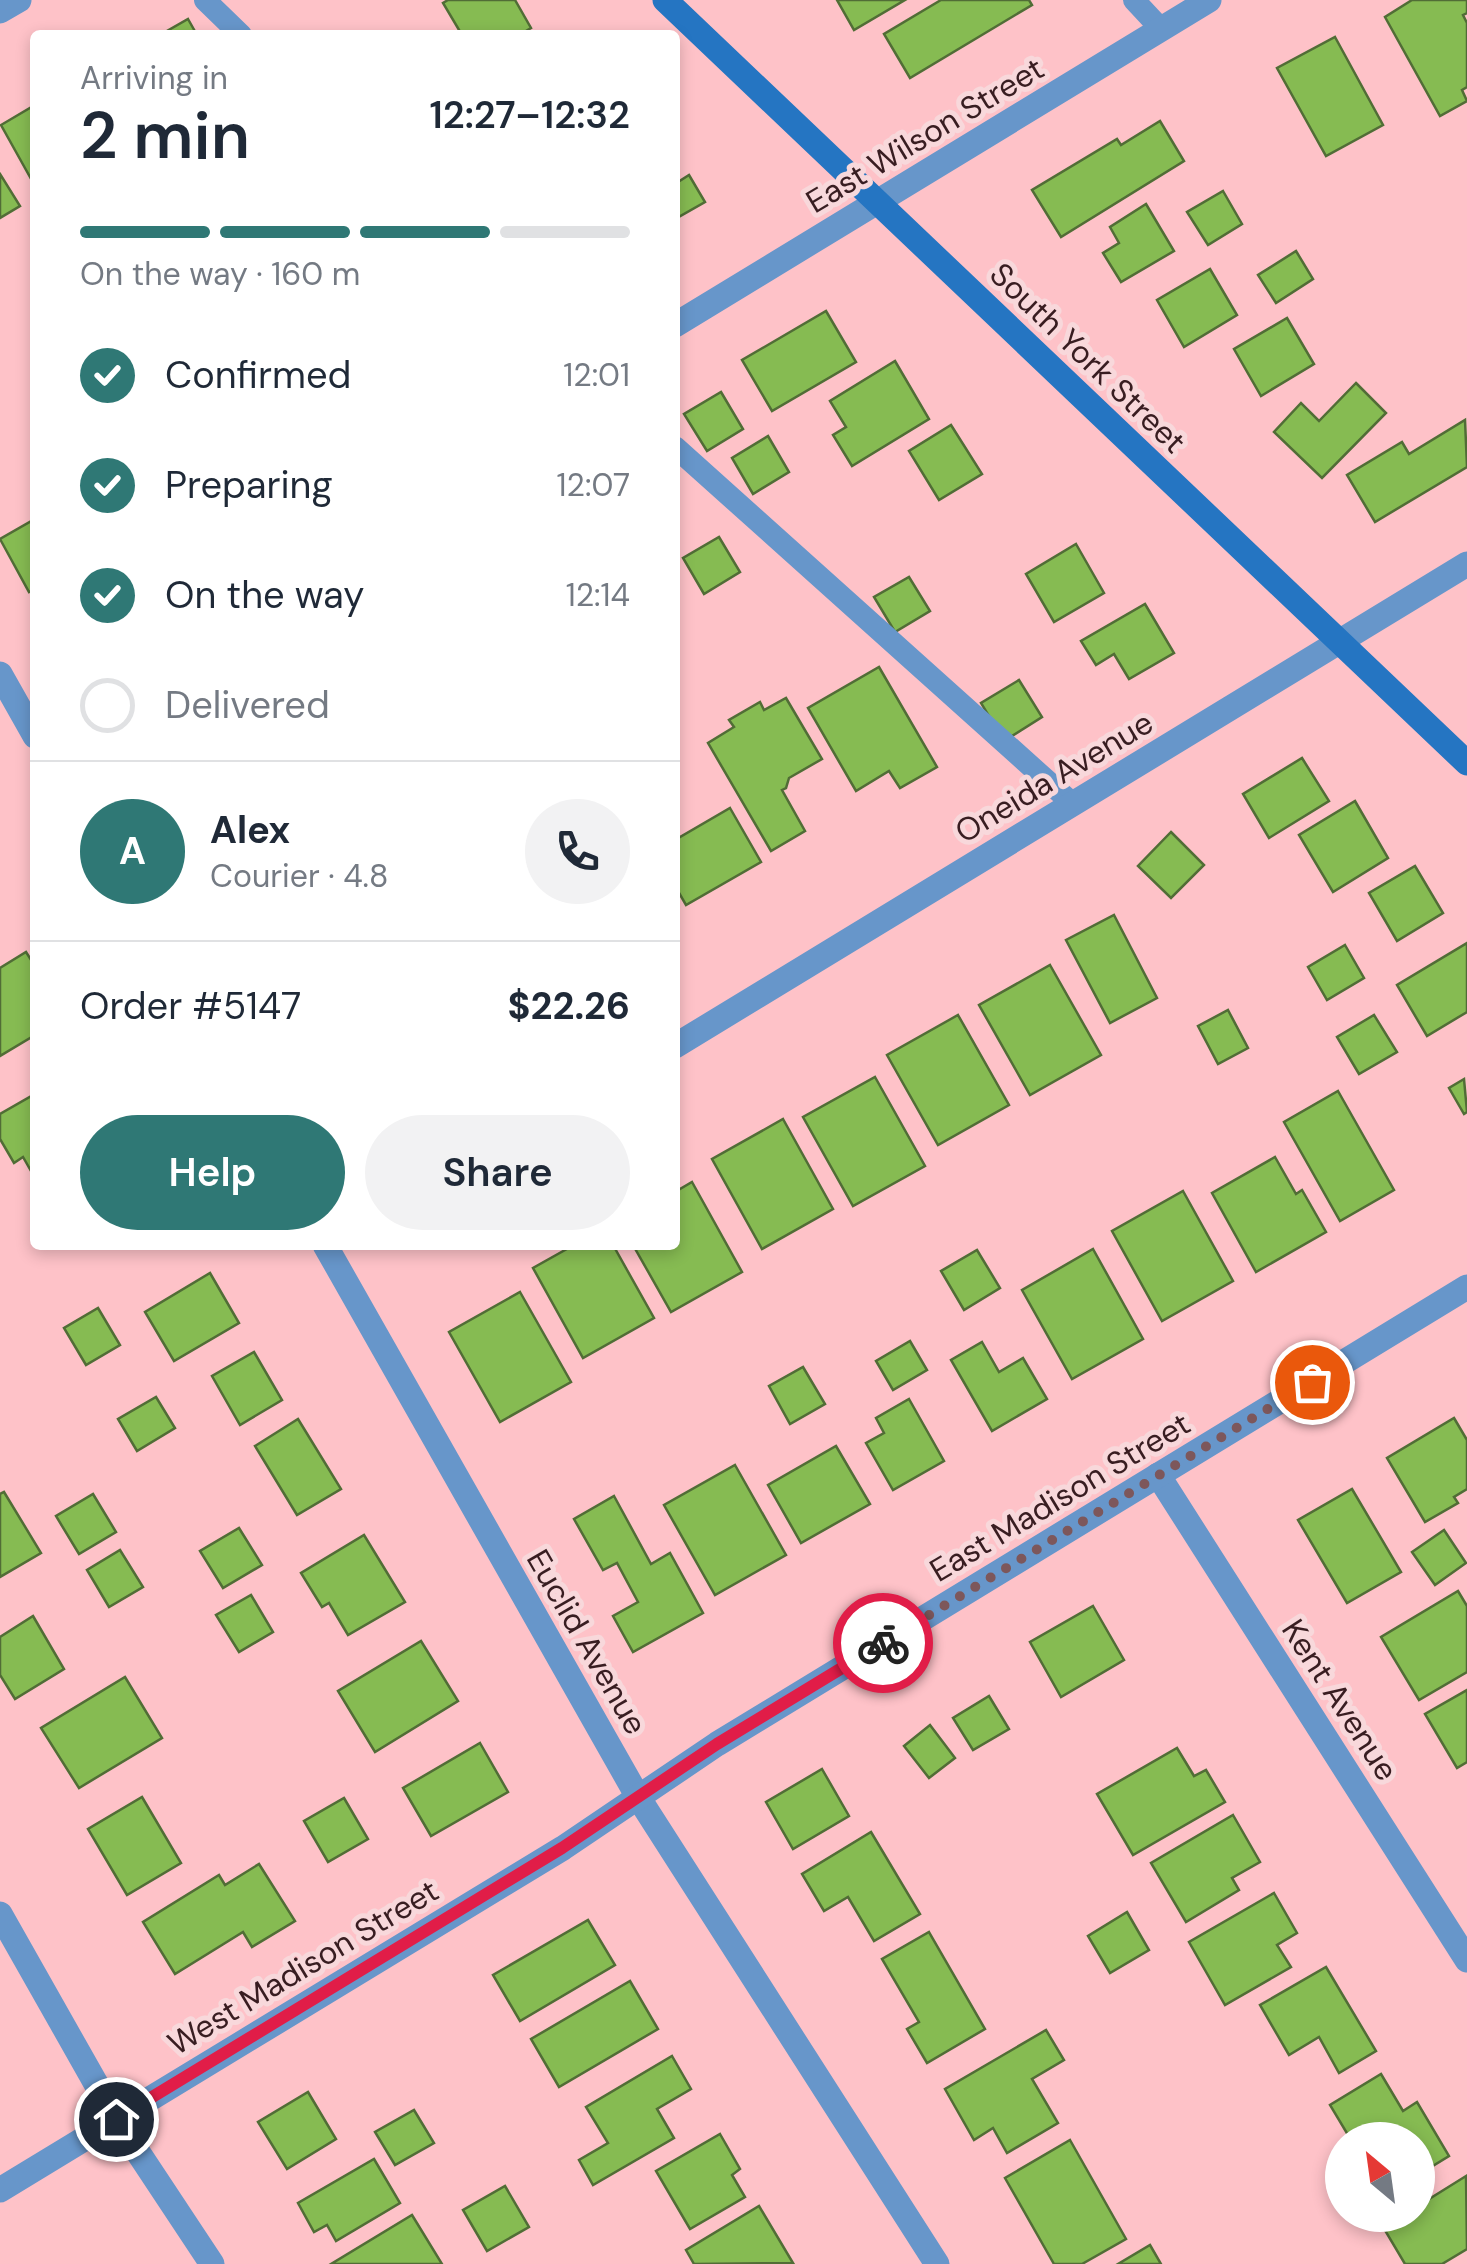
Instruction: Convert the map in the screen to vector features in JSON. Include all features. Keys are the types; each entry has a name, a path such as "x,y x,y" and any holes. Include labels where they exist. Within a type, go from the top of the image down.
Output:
{"main road":[{"name":"South York Street","path":"665,0 1467,764"}],"street":[{"path":"0,12 19,0"},
{"name":"East Wilson Street","path":"680,322 1209,0"},
{"name":"Oneida Avenue","path":"680,1043 1467,564"},
{"path":"0,674 30,720"},
{"name":"Euclid Avenue","path":"335,1250 638,1797 937,2264"},
{"name":"East Madison Street","path":"638,1797 734,1734 1467,1287"},
{"name":"Kent Avenue","path":"1158,1476 1467,1960"},
{"name":"West Madison Street","path":"0,2190 562,1848 638,1797"},
{"path":"0,1914 116,2119 212,2264"}],"lane":[{"path":"205,0 236,30"},
{"path":"1134,0 1161,29"},
{"path":"680,452 1072,804"}],"building":[{"path":"515,0 531,28 459,30 443,3"},
{"path":"837,0 905,0 854,30"},
{"path":"941,0 1029,0 1032,5 910,78 884,34"},
{"path":"1412,0 1467,0 1467,13 1463,15 1467,23 1467,87 1462,90 1467,101 1440,116 1385,17"},
{"path":"188,19 194,30 169,30"},
{"path":"1335,37 1383,125 1326,156 1277,68"},
{"path":"30,108 30,177 1,125"},
{"path":"1160,121 1184,161 1061,237 1032,190 1117,139 1121,145"},
{"path":"0,174 20,206 0,218"},
{"path":"689,175 705,202 680,216 680,181"},
{"path":"1223,191 1242,224 1208,245 1187,212"},
{"path":"1146,204 1174,251 1121,282 1103,253 1119,243 1110,227"},
{"path":"1296,251 1313,279 1276,303 1258,275"},
{"path":"1210,269 1237,315 1184,347 1157,300"},
{"path":"826,311 856,362 772,411 742,360"},
{"path":"1287,318 1314,364 1261,396 1234,349"},
{"path":"895,361 929,419 852,466 833,435 846,427 830,401"},
{"path":"1356,383 1386,413 1322,478 1274,432 1301,403 1319,421"},
{"path":"721,392 743,429 707,451 684,414"},
{"path":"1465,420 1467,467 1375,522 1347,475 1402,442 1409,454"},
{"path":"951,425 982,474 939,500 909,451"},
{"path":"768,436 789,472 753,494 732,458"},
{"path":"30,522 30,592 29,592 0,539"},
{"path":"719,537 740,572 704,594 683,558"},
{"path":"1076,544 1104,593 1054,622 1026,574"},
{"path":"909,577 930,611 895,632 874,597"},
{"path":"1145,604 1174,653 1129,679 1114,654 1096,665 1081,641"},
{"path":"879,667 937,767 900,788 889,771 856,791 808,708"},
{"path":"1019,680 1042,717 1004,741 981,703"},
{"path":"786,698 822,759 789,778 782,790 805,831 771,851 708,743 734,727 729,720 760,702 764,710"},
{"path":"1302,758 1329,801 1269,838 1243,794"},
{"path":"1355,801 1388,858 1333,892 1299,835"},
{"path":"730,808 761,862 686,905 680,895 680,837"},
{"path":"1171,832 1204,865 1171,898 1138,866"},
{"path":"1415,866 1443,913 1397,941 1369,893"},
{"path":"1114,915 1157,998 1110,1023 1066,940"},
{"path":"1467,943 1467,1012 1427,1036 1397,985"},
{"path":"1345,945 1364,978 1327,1000 1308,967"},
{"path":"26,952 30,958 30,1038 0,1056 0,968"},
{"path":"1050,965 1101,1055 1030,1095 979,1005"},
{"path":"1228,1010 1248,1048 1218,1064 1198,1026"},
{"path":"958,1015 1009,1105 938,1145 887,1055"},
{"path":"1374,1015 1397,1052 1359,1074 1337,1037"},
{"path":"875,1077 925,1166 853,1206 803,1117"},
{"path":"1464,1079 1467,1112 1464,1114 1449,1088"},
{"path":"1338,1091 1394,1190 1340,1221 1284,1122"},
{"path":"30,1097 30,1169 23,1157 14,1163 0,1139 0,1114"},
{"path":"783,1119 833,1209 762,1249 712,1159"},
{"path":"1275,1157 1296,1194 1302,1190 1326,1232 1256,1272 1212,1193"},
{"path":"692,1182 742,1272 671,1312 636,1250 680,1250 680,1189"},
{"path":"1183,1191 1233,1281 1162,1321 1112,1231"},
{"path":"1093,1249 1143,1339 1072,1379 1022,1290"},
{"path":"565,1250 616,1250 654,1318 583,1358 533,1268"},
{"path":"977,1250 1000,1288 964,1310 941,1271"},
{"path":"210,1273 239,1323 174,1361 145,1312"},
{"path":"520,1292 571,1382 500,1422 449,1332"},
{"path":"98,1308 120,1345 86,1365 64,1328"},
{"path":"910,1341 927,1370 893,1390 876,1361"},
{"path":"982,1342 999,1372 1023,1358 1047,1399 992,1431 951,1360"},
{"path":"254,1352 282,1400 240,1425 212,1376"},
{"path":"803,1367 825,1404 790,1424 769,1386"},
{"path":"156,1397 175,1428 137,1451 118,1419"},
{"path":"909,1399 944,1461 893,1490 866,1443 884,1433 876,1418"},
{"path":"1454,1418 1467,1440 1467,1489 1454,1497 1458,1503 1425,1522 1387,1458"},
{"path":"298,1419 341,1489 297,1515 255,1446"},
{"path":"836,1446 870,1504 801,1543 768,1485"},
{"path":"735,1465 786,1555 715,1595 664,1505"},
{"path":"1352,1489 1401,1572 1347,1603 1298,1520"},
{"path":"4,1492 41,1553 0,1577 0,1494"},
{"path":"93,1494 116,1532 79,1554 56,1516"},
{"path":"614,1496 651,1564 670,1553 703,1613 633,1652 613,1616 638,1602 617,1563 603,1570 574,1519"},
{"path":"239,1528 262,1565 223,1588 200,1551"},
{"path":"1444,1530 1466,1563 1435,1585 1412,1552"},
{"path":"364,1535 405,1602 348,1635 329,1603 322,1607 301,1573"},
{"path":"120,1550 143,1587 109,1607 87,1570"},
{"path":"1458,1591 1467,1606 1467,1672 1419,1700 1381,1637"},
{"path":"251,1595 273,1632 239,1652 216,1615"},
{"path":"1093,1606 1124,1660 1061,1697 1030,1642"},
{"path":"33,1616 64,1669 15,1699 0,1675 0,1637"},
{"path":"421,1641 458,1701 375,1752 338,1691"},
{"path":"125,1677 162,1738 79,1788 41,1728"},
{"path":"1467,1690 1467,1762 1457,1768 1425,1714"},
{"path":"989,1696 1009,1729 973,1750 953,1718"},
{"path":"930,1725 955,1758 929,1778 904,1746"},
{"path":"480,1743 508,1792 431,1836 403,1788"},
{"path":"1177,1748 1194,1776 1206,1770 1225,1802 1133,1855 1097,1794"},
{"path":"822,1769 849,1816 793,1849 766,1802"},
{"path":"142,1797 181,1863 127,1895 88,1829"},
{"path":"344,1798 368,1839 328,1862 304,1821"},
{"path":"1233,1815 1260,1862 1232,1878 1239,1890 1186,1922 1151,1863"},
{"path":"871,1832 920,1914 874,1941 848,1897 824,1911 802,1874"},
{"path":"259,1864 295,1921 252,1947 243,1932 175,1974 143,1922 219,1875 225,1885"},
{"path":"1274,1893 1297,1933 1277,1945 1291,1967 1225,2005 1189,1942"},
{"path":"1127,1912 1149,1950 1110,1973 1088,1936"},
{"path":"588,1920 615,1965 520,2021 493,1975"},
{"path":"929,1932 985,2029 927,2063 907,2029 919,2022 882,1959"},
{"path":"1326,1967 1376,2051 1339,2073 1319,2037 1289,2055 1260,2005"},
{"path":"630,1981 658,2029 559,2087 531,2039"},
{"path":"1046,2030 1064,2060 1032,2079 1058,2123 1007,2153 993,2128 974,2140 945,2089"},
{"path":"672,2056 691,2089 657,2109 674,2138 593,2185 579,2160 608,2143 586,2107"},
{"path":"1381,2074 1403,2111 1417,2102 1429,2122 1340,2122 1330,2105"},
{"path":"308,2092 336,2139 287,2169 258,2122"},
{"path":"414,2110 434,2143 395,2165 375,2132"},
{"path":"1435,2132 1449,2156 1435,2165"},
{"path":"720,2134 740,2169 732,2175 745,2197 690,2229 656,2171"},
{"path":"1070,2140 1126,2239 1082,2264 1054,2264 1005,2178"},
{"path":"374,2159 400,2203 336,2241 327,2225 314,2232 298,2203"},
{"path":"1466,2176 1467,2249 1442,2264 1405,2264 1386,2232 1435,2232 1435,2195"},
{"path":"505,2186 529,2227 487,2251 463,2210"},
{"path":"759,2206 793,2263 694,2264 686,2250"},
{"path":"412,2215 442,2264 331,2264"},
{"path":"1150,2245 1161,2264 1118,2264"}],"way so far":[{"path":"883,1643 1312,1382"}],"route":[{"path":"116,2119 562,1848 717,1744 883,1643"}]}
